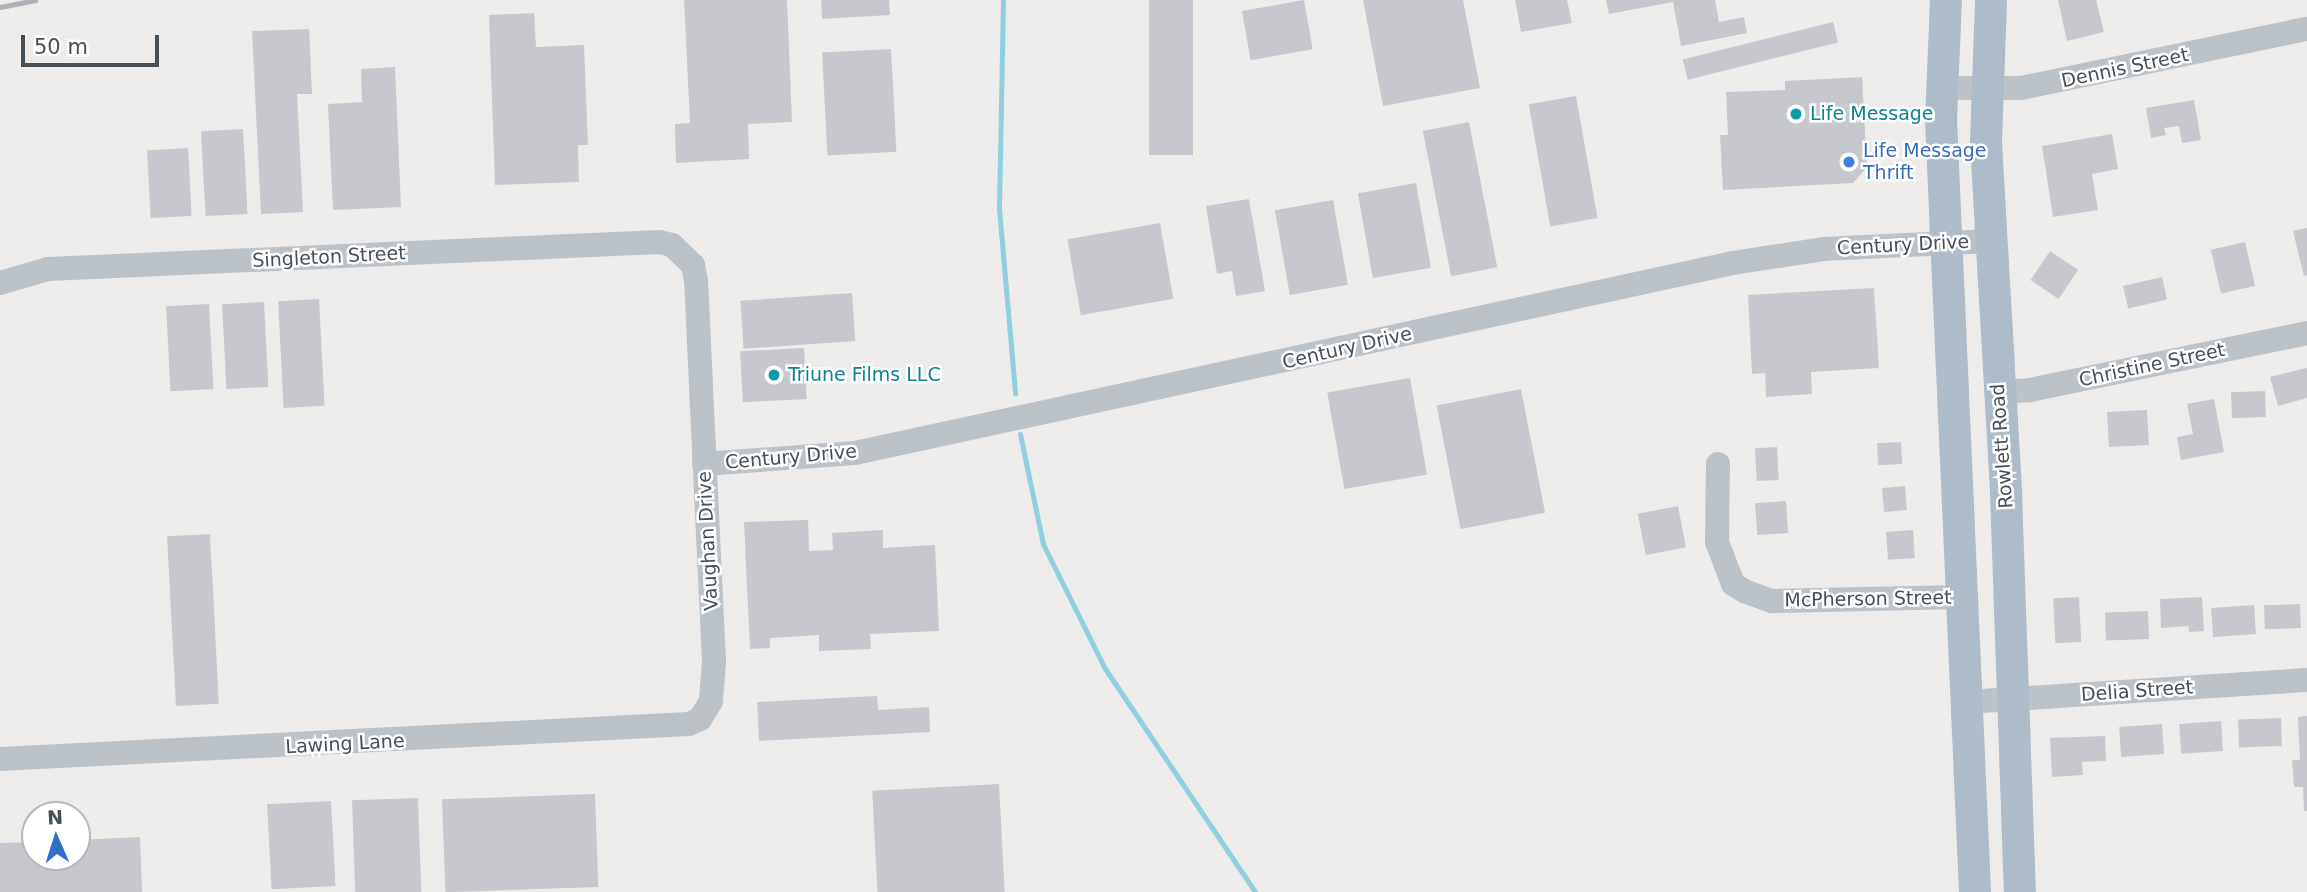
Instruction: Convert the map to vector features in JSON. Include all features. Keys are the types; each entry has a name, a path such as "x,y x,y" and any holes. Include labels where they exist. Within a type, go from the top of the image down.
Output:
{"main road":[{"path":"1946,0 1941,88 1975,892"},
{"name":"Rowlett Road","path":"1991,0 1986,88 1997,392 2006,494 2020,892"}],"street":[{"name":"Dennis Street","path":"1941,88 1986,88 2067,80 2307,29"},
{"name":"Century Drive","path":"704,464 855,453 1734,263 1823,248 1991,241"},
{"name":"Singleton Street","path":"0,283 47,269 659,242"},
{"name":"Vaughan Drive","path":"659,242 684,253 696,281 713,690 706,712 689,724"},
{"name":"Christine Street","path":"1997,392 2030,390 2307,333"},
{"name":"McPherson Street","path":"1718,464 1717,542 1733,583 1744,591 1772,601 1963,597"},
{"name":"Delia Street","path":"1966,702 2307,680"},
{"name":"Lawing Lane","path":"0,759 689,724"}],"building":[{"path":"684,0 787,0 792,122 748,124 749,159 676,163 675,124 690,123"},
{"path":"821,0 889,0 890,15 822,19"},
{"path":"1149,0 1193,0 1193,155 1149,155"},
{"path":"1304,0 1313,49 1251,60 1242,11"},
{"path":"1363,0 1463,0 1480,88 1383,106"},
{"path":"1515,0 1567,0 1572,23 1521,32"},
{"path":"1606,0 1715,0 1719,22 1744,17 1747,33 1681,46 1673,2 1609,14"},
{"path":"2058,0 2096,0 2104,32 2067,41"},
{"path":"534,13 536,47 584,45 588,145 578,145 579,182 495,185 489,15"},
{"path":"1833,22 1838,42 1688,80 1683,59"},
{"path":"309,29 312,94 297,94 303,212 261,214 252,31"},
{"path":"891,49 896,152 827,155 822,53"},
{"path":"395,67 401,207 333,210 328,104 362,102 361,69"},
{"name":"Life Message","path":"1862,77 1867,167 1853,183 1723,190 1720,135 1728,135 1726,92 1785,90 1785,81"},
{"path":"1576,96 1598,218 1550,226 1529,104"},
{"path":"2194,100 2201,140 2182,143 2179,126 2164,128 2166,135 2151,138 2146,108"},
{"path":"1469,122 1497,267 1451,276 1423,131"},
{"path":"243,129 247,214 206,216 201,131"},
{"path":"2112,134 2118,169 2092,174 2098,210 2053,217 2042,146"},
{"path":"188,148 192,216 151,218 147,150"},
{"path":"1416,183 1431,268 1373,278 1358,193"},
{"path":"1249,199 1265,291 1236,296 1232,271 1217,274 1206,206"},
{"path":"1333,200 1348,285 1290,295 1275,210"},
{"path":"1160,223 1173,299 1081,315 1067,239"},
{"path":"2307,228 2307,275 2304,276 2293,231"},
{"path":"2245,242 2255,286 2221,294 2211,250"},
{"path":"2050,251 2078,270 2059,299 2030,280"},
{"path":"2162,277 2167,299 2128,308 2123,286"},
{"path":"1874,288 1879,368 1811,372 1812,394 1766,397 1765,373 1752,374 1748,295"},
{"path":"852,293 855,341 744,349 740,301"},
{"path":"319,299 325,406 284,408 278,301"},
{"path":"264,302 268,387 227,389 222,304"},
{"path":"209,304 213,389 171,391 166,306"},
{"name":"Triune Films LLC","path":"804,348 807,399 743,402 740,351"},
{"path":"2307,368 2307,398 2278,406 2270,377"},
{"path":"1410,378 1427,475 1344,489 1327,393"},
{"path":"1521,389 1545,513 1461,529 1437,405"},
{"path":"2265,391 2266,417 2232,418 2231,392"},
{"path":"2214,399 2224,452 2181,460 2177,437 2193,434 2187,404"},
{"path":"2147,410 2149,445 2109,447 2107,412"},
{"path":"1901,442 1902,464 1878,465 1877,443"},
{"path":"1777,447 1779,480 1757,481 1755,448"},
{"path":"1905,486 1907,510 1884,512 1882,488"},
{"path":"1786,501 1788,533 1757,535 1755,503"},
{"path":"1678,506 1686,547 1646,555 1638,514"},
{"path":"808,520 809,551 833,550 832,533 883,530 883,548 935,545 939,631 870,634 871,649 819,651 819,635 770,638 770,648 750,649 744,522"},
{"path":"1913,530 1915,558 1888,560 1886,532"},
{"path":"210,534 219,704 176,706 167,536"},
{"path":"2079,597 2081,642 2055,643 2053,598"},
{"path":"2202,597 2204,631 2189,632 2188,626 2161,628 2160,599"},
{"path":"2300,604 2301,628 2265,629 2264,605"},
{"path":"2254,605 2256,634 2213,637 2211,608"},
{"path":"2148,611 2149,639 2106,640 2105,613"},
{"path":"877,696 878,710 929,707 930,732 759,741 757,702"},
{"path":"2307,716 2307,811 2304,811 2303,787 2294,787 2292,760 2300,760 2298,717"},
{"path":"2281,718 2282,746 2239,747 2238,720"},
{"path":"2221,721 2223,751 2181,754 2179,724"},
{"path":"2162,724 2164,754 2121,757 2119,727"},
{"path":"2105,736 2106,761 2082,762 2083,775 2052,777 2050,738"},
{"path":"999,784 1005,892 877,892 872,791"},
{"path":"595,794 598,887 445,892 442,799"},
{"path":"418,798 421,892 355,892 352,800"},
{"path":"331,801 335,886 272,889 267,804"},
{"path":"140,837 142,892 0,892 0,843 21,842 21,871 91,871 91,839"}],"waterway":[{"path":"1003,0 999,209 1015,393"},
{"path":"1020,434 1043,544 1104,667 1255,892"}],"railway":[{"path":"0,7 35,0"}],"place":[{"name":"Life Message","path":"1796,114"},
{"name":"Life Message Thrift","path":"1849,162"},
{"name":"Triune Films LLC","path":"774,375"}]}
